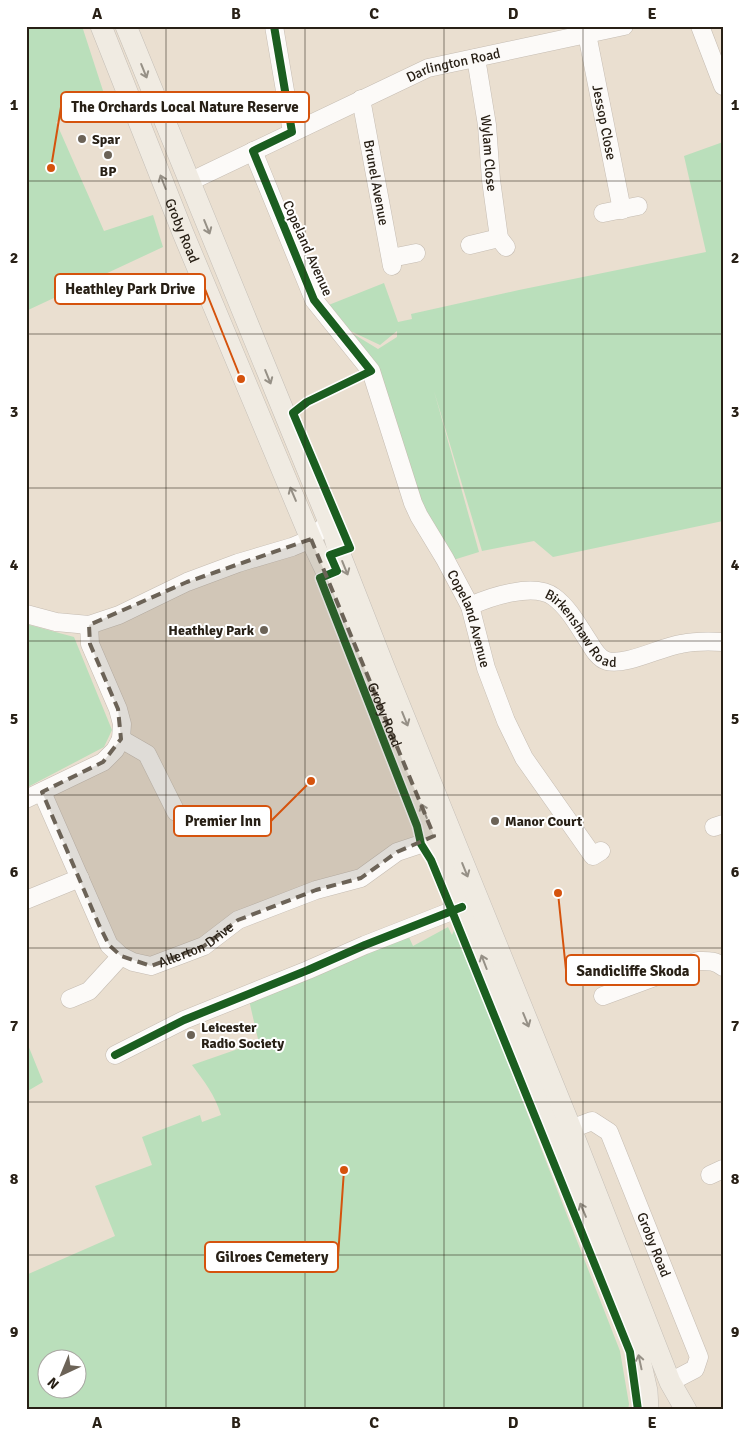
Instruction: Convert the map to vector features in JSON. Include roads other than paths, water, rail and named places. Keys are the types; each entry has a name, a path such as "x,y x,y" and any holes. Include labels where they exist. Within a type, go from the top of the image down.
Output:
{"main road":[{"name":"Groby Road","path":"101,26 183,233 328,575 434,836 529,1078 634,1333 647,1391 648,1410"},
{"name":"Groby Road","path":"126,26 329,522 670,1382 686,1410"}],"street":[{"path":"274,26 292,132"},
{"name":"Darlington Road","path":"189,182 428,68 624,26"},
{"path":"700,26 723,86"},
{"name":"Jessop Close","path":"587,34 630,208 604,213"},
{"name":"Wylam Close","path":"470,245 502,243 491,180 488,125 476,58"},
{"name":"Brunel Avenue","path":"361,99 392,262 416,252"},
{"name":"Copeland Avenue","path":"253,151 314,300 372,371 413,503 470,606 486,668 506,721 524,758 593,856 601,851"},
{"path":"26,614 56,622 89,625 119,615 187,582 312,539 329,522"},
{"name":"Birkenshaw Road","path":"470,606 484,600 517,592 544,591 554,596 565,606 602,660 609,662 624,661 679,644 700,641 723,642"},
{"path":"70,999 89,991 121,956 109,945 80,878 34,796 103,762 115,750 121,739 122,724 118,709 90,644 89,625"},
{"path":"121,739 147,754 176,812"},
{"name":"Allerton Drive","path":"121,956 133,962 151,966 204,946 238,920 316,890 361,878 396,852 421,844 434,836"},
{"path":"26,900 80,878"},
{"path":"115,1055 184,1020 462,907"},
{"path":"603,996 698,961 718,963 723,967"},
{"name":"Groby Road","path":"571,1129 592,1121 609,1132 696,1348 699,1357 695,1369 670,1382"}],"place":[{"name":"Spar","path":"82,139"},
{"name":"BP","path":"108,155"},
{"name":"The Orchards Local Nature Reserve","path":"51,168"},
{"name":"Heathley Park Drive","path":"241,379"},
{"name":"Heathley Park","path":"264,630"},
{"name":"Premier Inn","path":"311,781"},
{"name":"Manor Court","path":"495,821"},
{"name":"Sandicliffe Skoda","path":"558,893"},
{"name":"Leicester Radio Society","path":"191,1035"},
{"name":"Gilroes Cemetery","path":"344,1170"}]}
